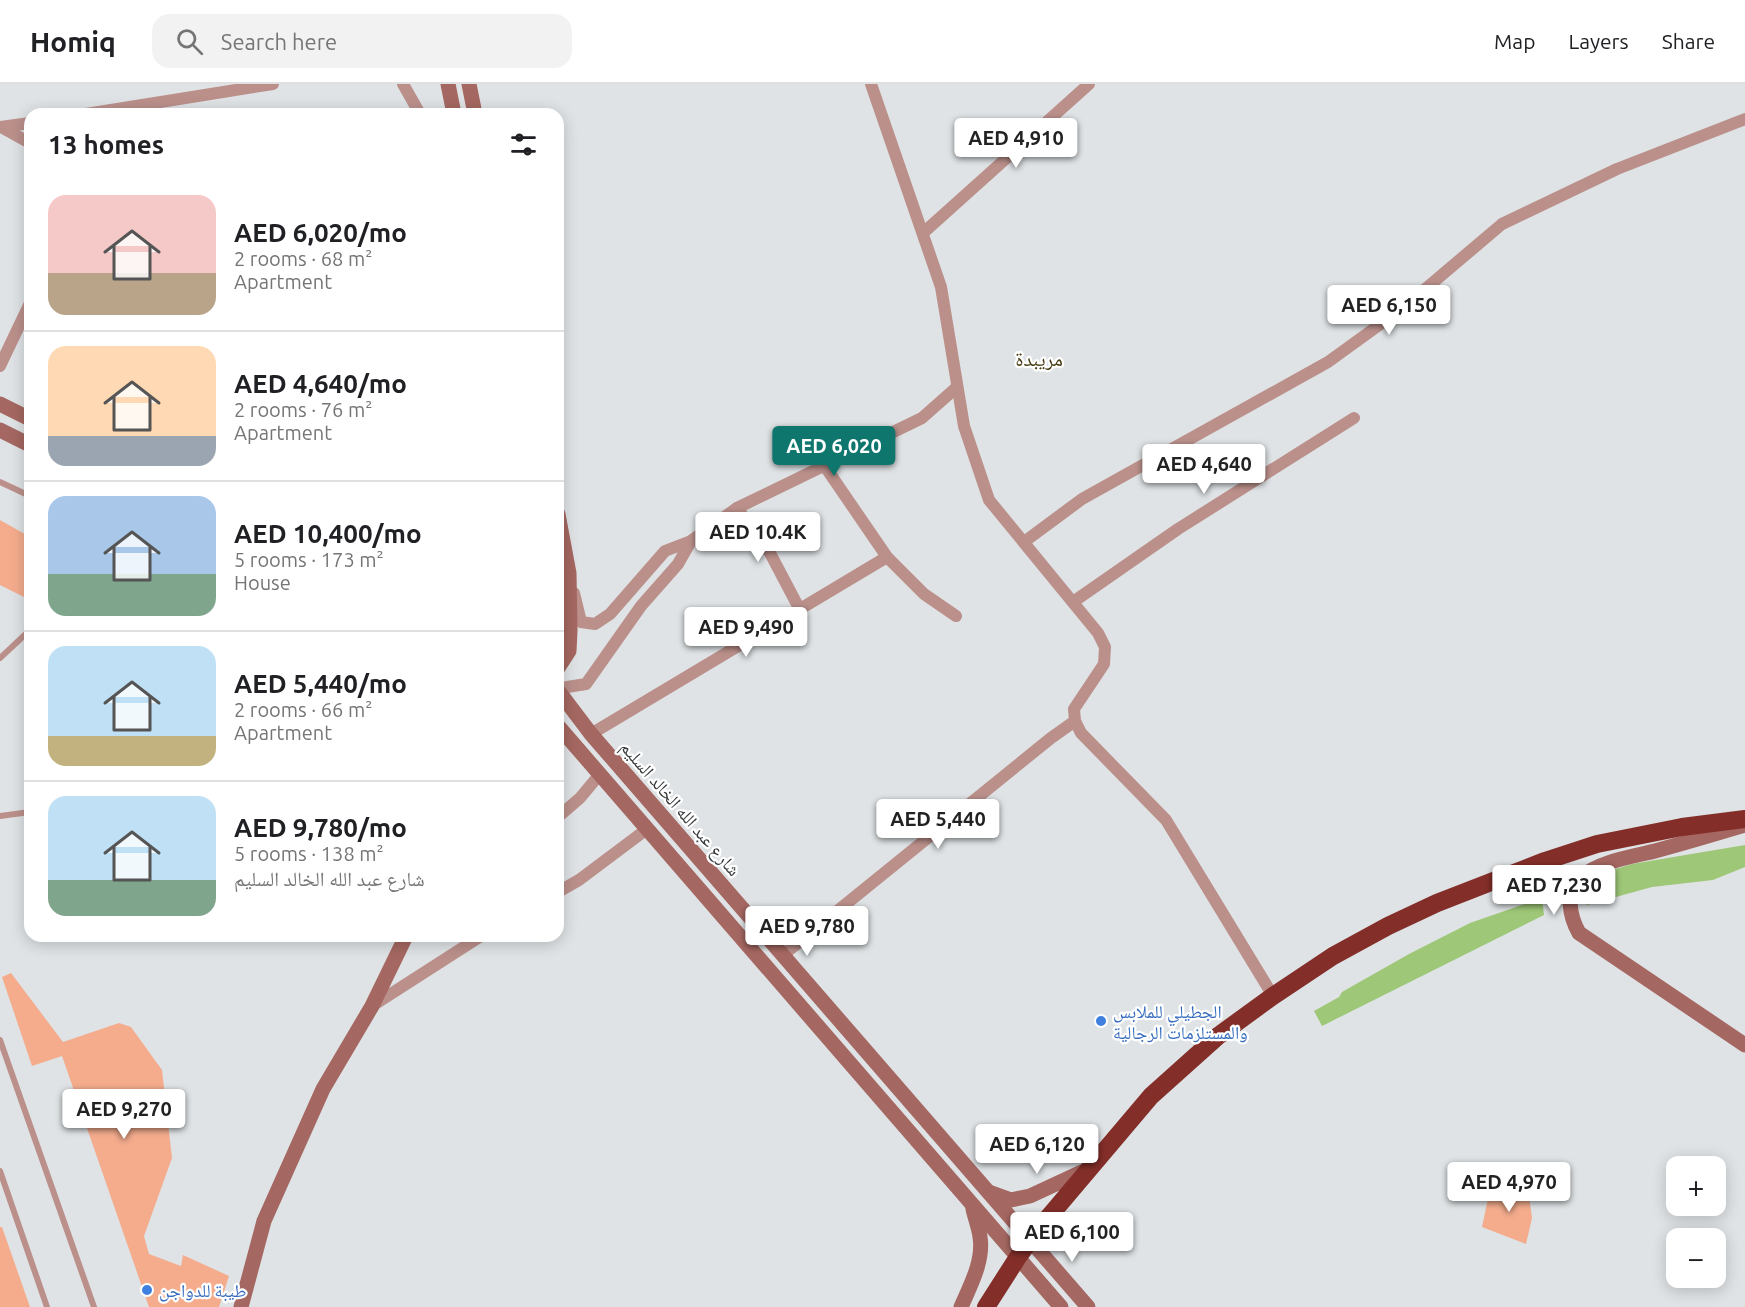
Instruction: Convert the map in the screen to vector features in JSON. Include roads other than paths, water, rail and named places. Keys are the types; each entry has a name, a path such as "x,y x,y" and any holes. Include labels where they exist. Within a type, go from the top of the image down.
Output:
{"highway":[{"path":"986,1307 1030,1240 1086,1170 1151,1096 1218,1036 1333,956 1437,903 1545,861 1597,844 1682,827 1745,819"}],"street":[{"path":"123,108 273,84"},
{"path":"403,84 417,108"},
{"path":"448,84 453,108"},
{"path":"469,84 474,108"},
{"path":"871,84 941,287 964,426 989,500 1098,633 1105,647 1104,664 1074,709 1075,721 1081,732 1166,820 1273,996"},
{"path":"923,233 1089,84"},
{"path":"1024,542 1082,499 1328,362 1404,307 1502,224 1617,169 1745,119"},
{"path":"1,127 24,124"},
{"path":"1,127 24,140"},
{"path":"0,366 24,316"},
{"path":"564,549 581,622 595,624 610,614 665,551 691,541 737,508 922,418 957,387"},
{"path":"0,404 24,416"},
{"path":"1073,602 1178,530 1354,418"},
{"path":"0,429 24,442"},
{"path":"824,465 887,556 924,594 956,616"},
{"path":"737,508 770,553 799,608"},
{"path":"564,687 586,684 641,606 678,564 691,541"},
{"path":"591,735 887,556"},
{"path":"564,659 569,651 570,632 568,573"},
{"name":"شارع عبد الله الخالد السليم","path":"564,695 591,735 1088,1307"},
{"path":"783,954 1075,721"},
{"path":"564,733 1062,1307"},
{"path":"564,812 580,798 600,774"},
{"path":"1745,825 1608,863 1579,878 1569,903 1572,919 1579,933 1745,1045"},
{"path":"564,889 647,829"},
{"path":"241,1307 264,1221 323,1089 372,1006 403,942"},
{"path":"372,1006 472,942"},
{"path":"988,1192 1011,1200 1030,1196 1086,1170"},
{"path":"961,1307 975,1274 981,1240 971,1203"},
{"path":"1070,1307 1069,1304 1074,1300 1088,1307"}],"lane":[{"path":"0,482 24,493"},
{"path":"0,658 24,636"},
{"path":"0,816 24,814"},
{"path":"0,1040 94,1307"},
{"path":"0,1171 47,1307"}],"place":[{"name":"الجطيلي للملابس والمستلزمات الرجالية","path":"1101,1021"},
{"name":"طيبة للدواجن","path":"147,1290"}],"district":[{"name":"مريبدة","path":"1039,358"}]}
